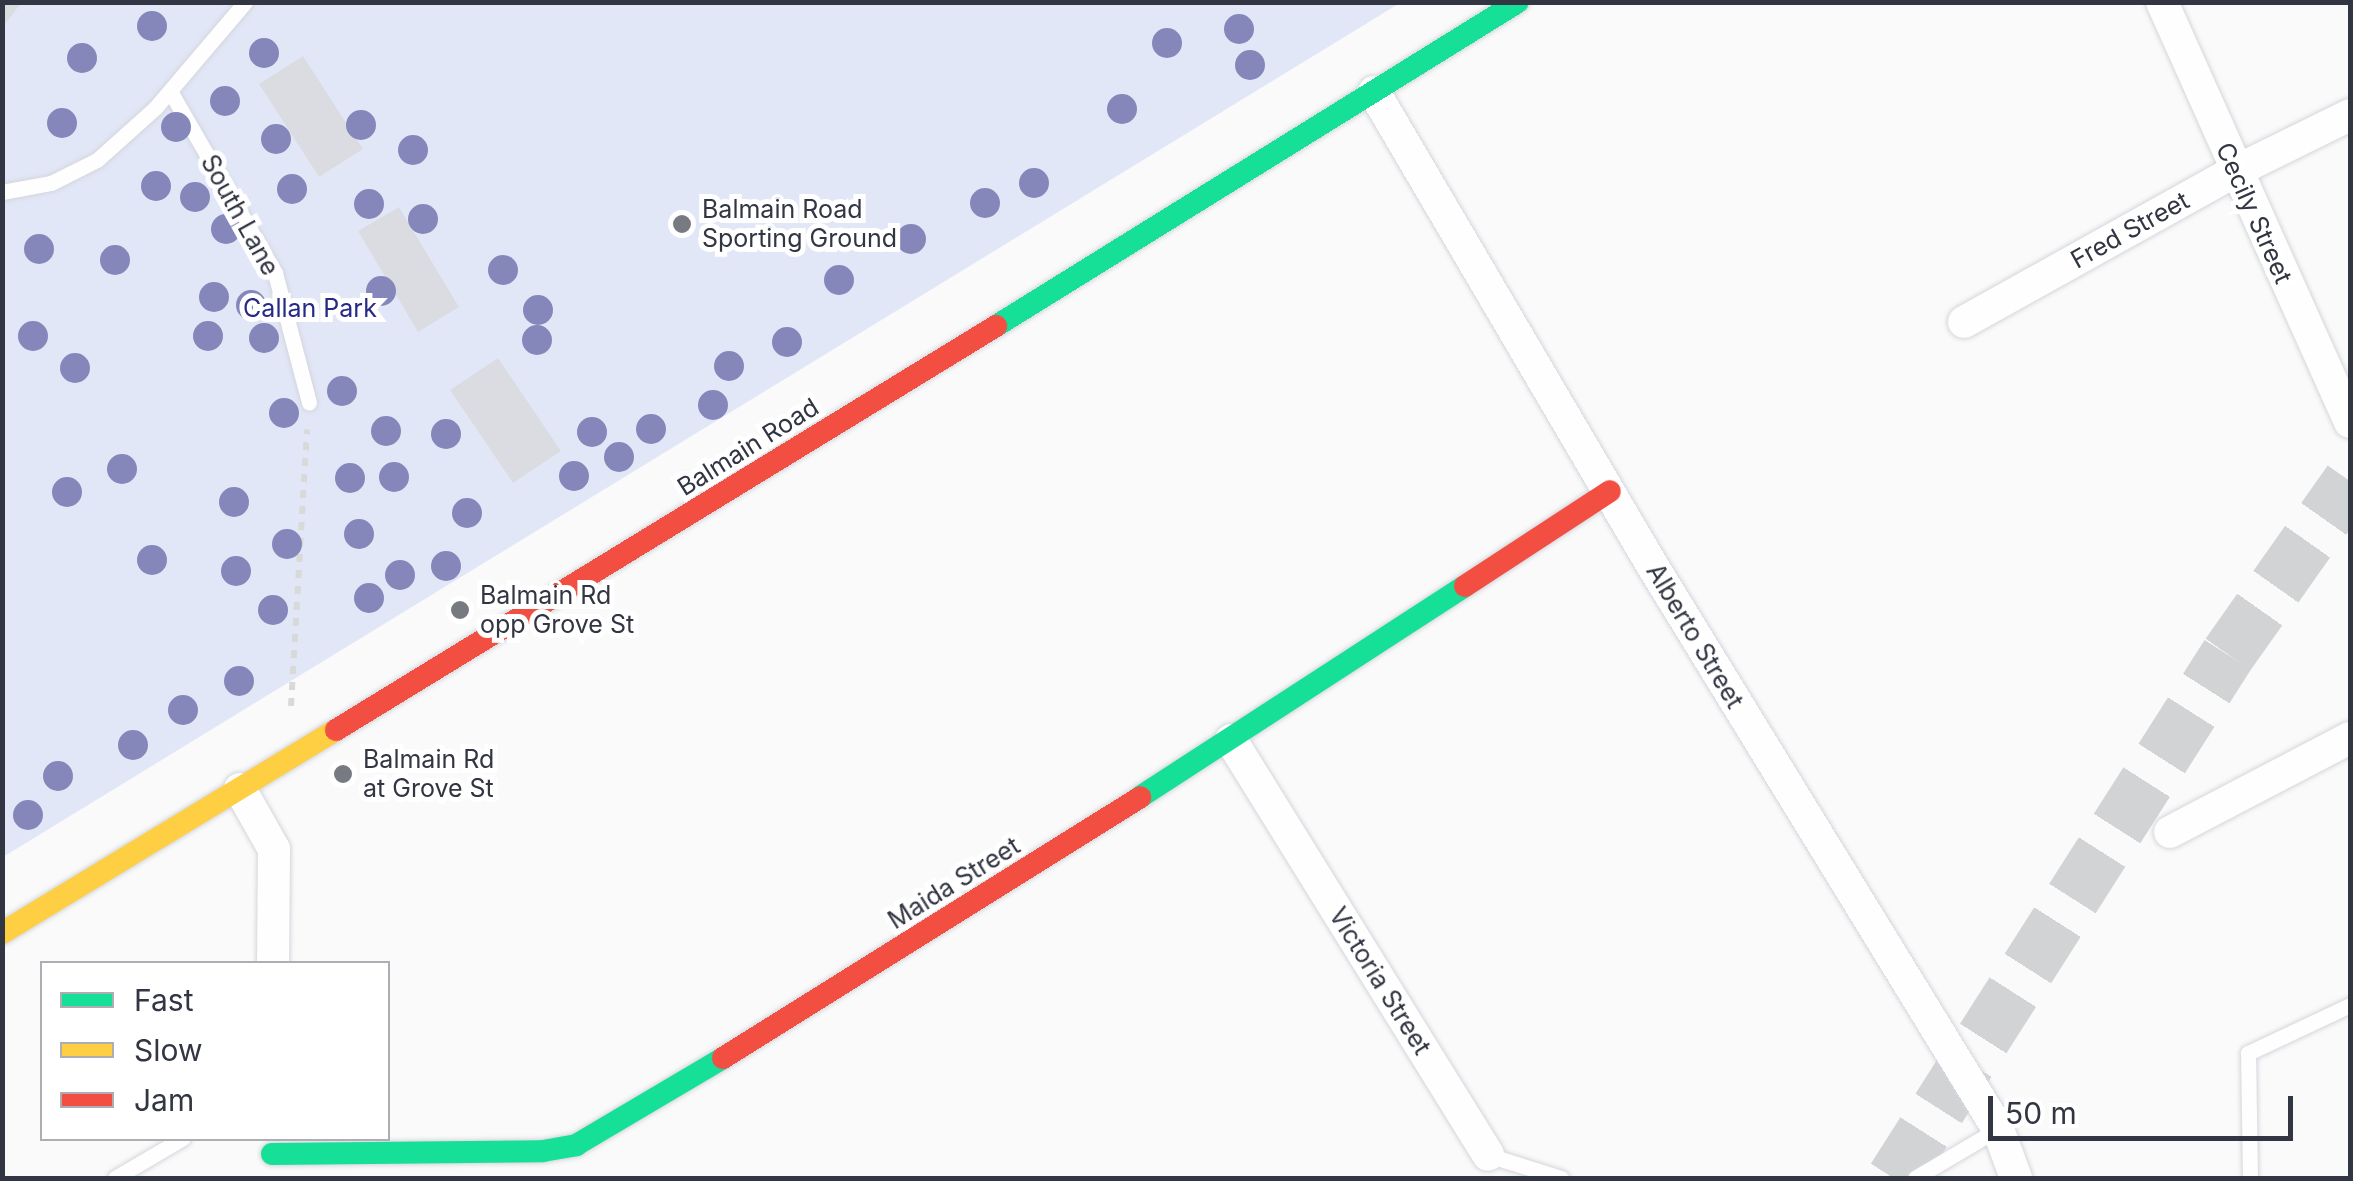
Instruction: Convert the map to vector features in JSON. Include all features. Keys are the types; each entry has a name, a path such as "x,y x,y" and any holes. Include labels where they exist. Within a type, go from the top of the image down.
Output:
{"main road":[{"name":"Balmain Road","path":"2,933 1518,2"},
{"name":"Maida Street","path":"271,1157 543,1151 576,1145 656,1100 1231,740 1610,491"}],"street":[{"name":"Cecily Street","path":"2162,2 2234,172 2350,422"},
{"name":"Alberto Street","path":"1374,92 1610,491 1998,1130 2016,1178"},
{"name":"Fred Street","path":"1964,322 2234,172 2350,115"},
{"path":"2170,832 2350,738"},
{"name":"Victoria Street","path":"1231,740 1488,1155"},
{"path":"240,789 274,850 273,961"}],"lane":[{"path":"2,192 52,183 97,160 170,91 245,2"},
{"name":"South Lane","path":"170,91 275,273 309,404"},
{"path":"2250,1178 2248,1053 2350,1005"},
{"path":"1915,1178 1998,1130"},
{"path":"114,1178 178,1141"},
{"name":"Victoria Street","path":"1488,1155 1562,1178"}],"path":[{"path":"287,760 309,404"}],"green space":[{"name":"Callan Park","path":"3,3 1400,3 3,857"}],"building":[{"path":"2,2 22,2 5,24 2,22"},
{"path":"303,56 363,149 319,177 259,84"},
{"path":"399,207 459,307 418,332 358,231"},
{"path":"498,358 561,451 513,483 450,390"}],"tunnel":[{"path":"1894,1178 2228,654 2350,481"}],"traffic: fast":[{"path":"996,326 1518,2"},
{"path":"1140,797 1465,586"},
{"path":"272,1154 543,1151 576,1145 723,1058"}],"traffic: slow":[{"path":"2,933 336,730"}],"traffic: jam":[{"path":"336,730 996,326"},
{"path":"1465,586 1610,491"},
{"path":"723,1058 1140,797"}],"place":[{"name":"Balmain Road Sporting Ground","path":"682,224"},
{"name":"Balmain Rd opp Grove St","path":"460,610"},
{"name":"Balmain Rd at Grove St","path":"343,774"}]}
